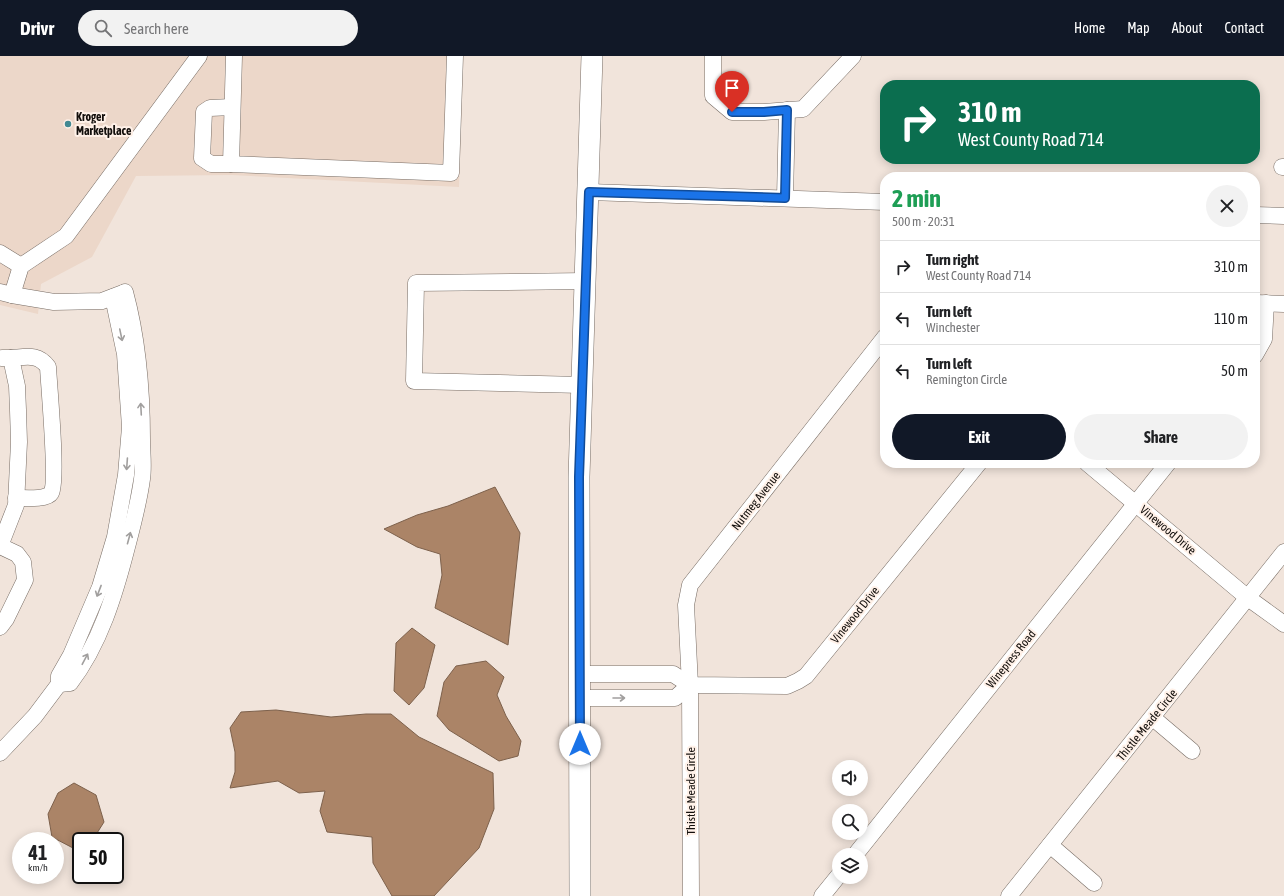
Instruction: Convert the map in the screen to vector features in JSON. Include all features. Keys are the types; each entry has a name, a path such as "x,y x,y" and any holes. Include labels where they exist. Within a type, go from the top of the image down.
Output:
{"main road":[{"path":"580,896 579,477 592,56"}],"street":[{"path":"0,753 35,716 59,684 70,683 78,672 103,624 118,583 134,519 142,478 142,422 139,363 131,315 124,292 102,301 54,302 6,294 21,266 66,236 199,56"},
{"path":"230,164 234,56"},
{"path":"232,107 210,108 204,112 202,158 211,164 451,173 455,56"},
{"path":"713,56 713,96 732,112 764,112 803,108 853,56"},
{"path":"785,198 787,110"},
{"path":"589,192 880,202"},
{"path":"1260,215 1284,216"},
{"path":"0,253 21,266"},
{"path":"582,385 414,381 416,283 586,281"},
{"path":"1260,346 1264,339 1260,303 1284,304"},
{"name":"Nutmeg Avenue","path":"690,685 686,605 690,585 880,343"},
{"path":"0,628 25,580 23,562 17,554 0,546 16,505 16,498 19,442 17,386 5,358 34,357 43,360 48,367 54,487 51,494 46,498 16,498"},
{"name":"Vinewood Drive","path":"690,685 787,686 798,682 806,676 975,468"},
{"name":"Vinewood Drive","path":"1093,468 1248,598 1284,624"},
{"name":"Winepress Road","path":"861,848 1164,468"},
{"name":"Thistle Meade Circle","path":"1009,896 1153,718 1284,552"},
{"path":"580,674 673,674 690,685 675,698 580,698"},
{"name":"Thistle Meade Circle","path":"690,685 691,896"},
{"path":"1153,718 1192,751"},
{"path":"1050,845 1094,883"},
{"path":"822,896 832,884"}],"shaded area":[{"path":"0,56 463,56 459,187 232,175 136,176 92,257 41,284 38,314 0,305"},
{"path":"495,487 520,533 508,645 435,608 442,575 440,554 417,547 384,529 417,515 448,506"},
{"path":"412,628 435,645 424,688 409,705 394,691 396,643"},
{"path":"486,661 504,677 497,695 506,716 521,741 518,756 499,761 449,730 437,716 444,682 456,666"},
{"path":"276,710 331,717 366,714 391,714 419,737 493,773 494,809 479,848 434,896 392,896 373,863 372,837 327,832 320,811 325,791 299,793 278,781 230,788 235,772 235,752 230,728 241,712"},
{"path":"74,783 96,795 104,822 98,832 72,832 72,847 64,843 64,832 51,832 48,814 58,793"}],"place":[{"name":"Kroger Marketplace","path":"68,124"}],"route":[{"path":"580,744 579,477 589,192 785,198 787,110 732,112"}]}
